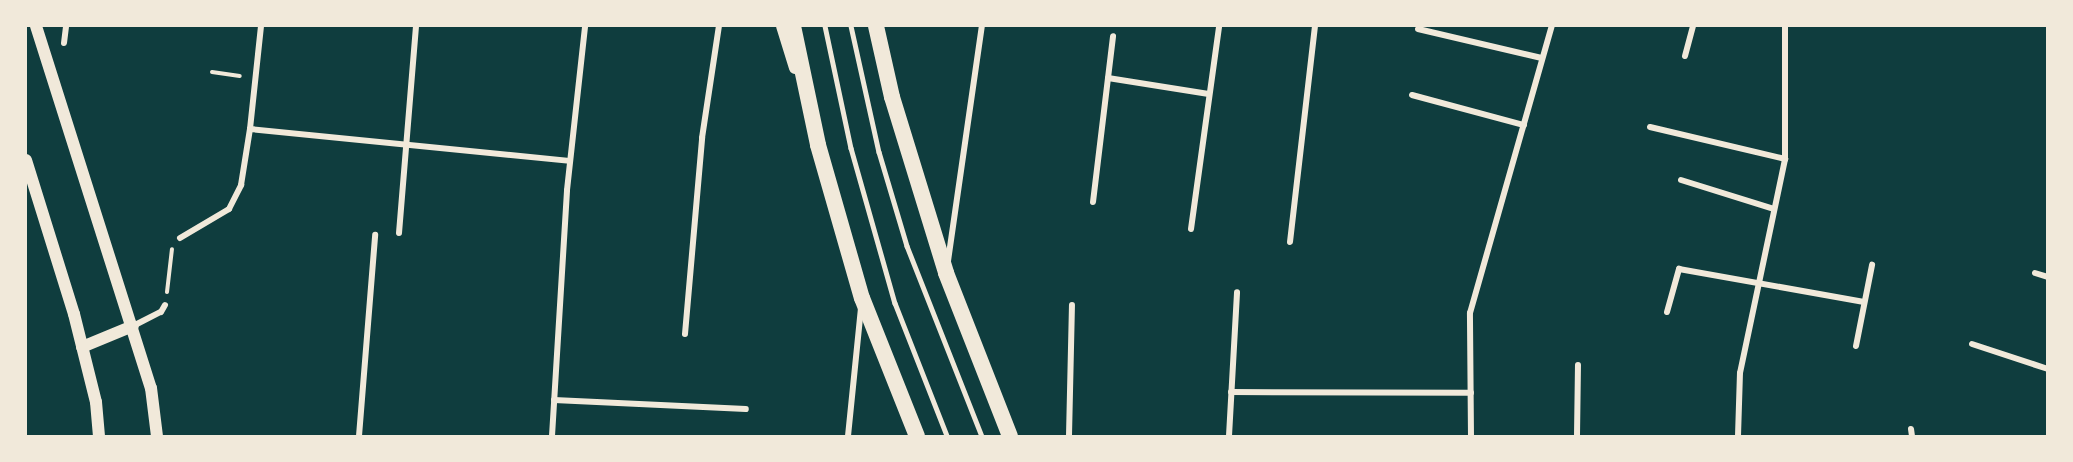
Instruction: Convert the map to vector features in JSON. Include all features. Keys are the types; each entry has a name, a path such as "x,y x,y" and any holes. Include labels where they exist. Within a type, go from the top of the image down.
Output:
{"highway":[{"path":"793,26 818,145 862,298 917,436"},
{"path":"876,26 891,97 946,273 1010,436"}],"main road":[{"path":"36,26 133,326 151,388 157,436"},
{"path":"782,26 818,145"},
{"path":"26,160 82,347 96,402 99,436"},
{"path":"82,347 133,326"}],"street":[{"path":"64,43 66,26"},
{"path":"180,238 229,209 241,185 250,129 261,26"},
{"path":"399,233 416,26"},
{"path":"552,436 569,161 585,26"},
{"path":"685,334 702,138 719,26"},
{"path":"946,273 982,26"},
{"path":"1191,229 1219,26"},
{"path":"1290,242 1315,26"},
{"path":"1471,436 1470,313 1552,26"},
{"path":"1685,56 1693,26"},
{"path":"1738,436 1740,373 1757,282 1785,159 1785,26"},
{"path":"1418,29 1542,58"},
{"path":"1093,202 1113,36"},
{"path":"1108,78 1209,94"},
{"path":"1412,95 1524,125"},
{"path":"1650,127 1785,159"},
{"path":"250,129 569,161"},
{"path":"1681,180 1774,209"},
{"path":"359,436 375,235"},
{"path":"1856,346 1872,265"},
{"path":"1667,312 1679,269 1864,302"},
{"path":"2035,273 2048,277"},
{"path":"1229,436 1237,292"},
{"path":"848,436 862,298"},
{"path":"133,326 161,312 165,305"},
{"path":"1069,436 1072,305"},
{"path":"1972,344 2048,369"},
{"path":"1577,436 1578,365"},
{"path":"1231,392 1471,393"},
{"path":"554,400 746,408"}],"lane":[{"path":"825,26 851,148 892,293 947,436"},
{"path":"850,26 879,152 907,246 982,436"}],"path":[{"path":"212,72 255,79"},
{"path":"165,305 171,251 180,238"}]}
